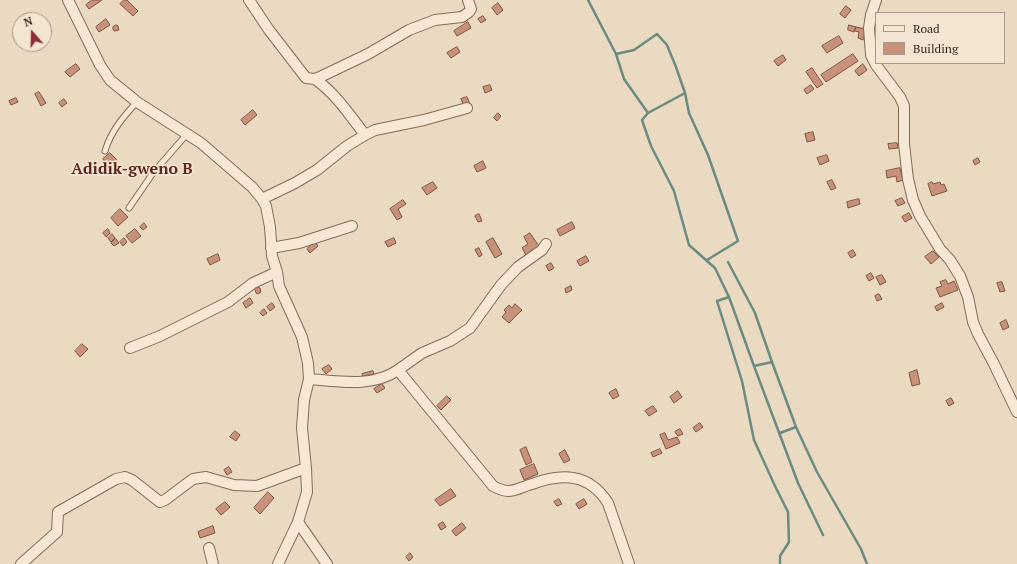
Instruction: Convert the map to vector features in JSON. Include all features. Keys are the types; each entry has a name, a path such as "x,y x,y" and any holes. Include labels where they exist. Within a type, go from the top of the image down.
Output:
{"street":[{"path":"68,0 100,65 110,80 136,102 201,143 252,187 262,199 267,210 270,227 271,248 279,286 282,296 298,327 305,346 308,357 309,379 304,400 302,428 307,492 298,522 278,564"},
{"path":"249,0 269,30 306,78 315,79 329,89 364,135"},
{"path":"315,79 348,65 409,30 434,20 462,17 471,9 468,0"},
{"path":"875,62 870,49 868,28 876,0"},
{"path":"876,64 900,97 904,106 904,144 908,179 913,200 920,216 940,249 950,260 960,276 968,297 973,322 978,334 1017,412"},
{"path":"262,199 295,183 317,170 347,146 375,130 424,120 468,108"},
{"path":"271,248 299,243 352,226"},
{"path":"309,379 336,382 360,382 377,380 389,376 422,353 450,341 470,328 501,285 518,267 542,250 546,244"},
{"path":"130,348 160,336 228,302 253,284 277,272"},
{"path":"398,370 493,486 508,491 543,480 569,477 584,480 593,486 603,495 608,503 629,564"},
{"path":"21,564 58,532 58,512 116,479 125,476 160,502 165,500 193,479 206,477 234,485 256,486 306,468"},
{"path":"298,522 327,564"},
{"path":"208,548 212,564"}],"lane":[{"path":"105,150 107,143 120,121 136,102"},
{"path":"129,208 153,173 187,134"}],"building":[{"path":"92,0 102,0 89,9 86,5"},
{"path":"124,0 127,0 138,11 133,16 120,4"},
{"path":"498,3 503,10 497,15 492,8"},
{"path":"846,6 851,10 845,18 840,14"},
{"path":"483,16 486,20 481,23 478,19"},
{"path":"106,19 110,25 99,32 96,27"},
{"path":"468,22 471,28 457,36 454,31"},
{"path":"116,25 118,26 119,30 115,31 113,30 113,27"},
{"path":"849,25 856,27 854,32 848,30"},
{"path":"856,27 866,29 863,40 858,38 859,32 855,31"},
{"path":"839,36 843,43 827,53 822,46"},
{"path":"457,47 460,52 451,58 447,53"},
{"path":"853,54 858,61 826,82 821,75"},
{"path":"783,55 786,60 778,66 774,61"},
{"path":"76,64 80,69 70,77 65,72"},
{"path":"863,64 867,70 859,76 855,71"},
{"path":"812,68 823,84 817,88 806,72"},
{"path":"490,85 492,90 485,93 483,87"},
{"path":"811,85 814,89 807,94 804,90"},
{"path":"39,92 46,103 41,106 35,94"},
{"path":"467,97 470,104 464,106 461,99"},
{"path":"16,98 18,102 11,105 9,101"},
{"path":"64,99 67,103 62,107 59,103"},
{"path":"253,110 257,115 245,125 241,120"},
{"path":"498,113 501,116 497,121 494,118"},
{"path":"813,132 815,140 807,142 805,134"},
{"path":"897,143 898,148 889,149 888,144"},
{"path":"110,153 117,160 109,167 103,159"},
{"path":"827,155 829,161 820,165 817,158"},
{"path":"978,158 980,162 975,165 973,161"},
{"path":"483,161 486,168 477,172 474,166"},
{"path":"900,168 903,180 897,182 896,176 887,178 886,171"},
{"path":"832,180 836,188 831,190 827,182"},
{"path":"433,182 437,188 427,195 422,188"},
{"path":"932,182 933,184 940,182 941,185 944,184 947,191 932,196 928,184"},
{"path":"902,198 905,203 898,206 895,201"},
{"path":"859,199 860,204 848,208 847,202"},
{"path":"403,200 406,204 398,209 402,217 397,220 390,209"},
{"path":"120,209 128,217 118,226 111,218"},
{"path":"909,213 912,218 905,222 902,217"},
{"path":"479,214 482,221 478,222 475,216"},
{"path":"572,222 575,228 560,236 557,230"},
{"path":"144,223 147,227 143,230 140,227"},
{"path":"108,229 110,233 106,237 103,233"},
{"path":"135,229 141,236 132,243 126,236"},
{"path":"530,233 539,246 526,255 522,248 528,244 524,237"},
{"path":"112,234 115,238 111,242 108,238"},
{"path":"124,238 127,242 123,246 120,242"},
{"path":"394,238 396,243 388,247 385,242"},
{"path":"493,238 502,254 495,258 486,242"},
{"path":"116,239 119,243 114,246 111,243"},
{"path":"315,242 318,246 310,253 307,249"},
{"path":"479,248 482,255 479,257 475,250"},
{"path":"853,250 856,255 851,258 848,253"},
{"path":"933,251 939,257 931,264 925,257"},
{"path":"218,254 220,260 210,265 207,259"},
{"path":"586,256 589,261 580,266 577,261"},
{"path":"551,263 554,268 549,271 546,266"},
{"path":"871,273 874,278 869,281 866,276"},
{"path":"882,275 886,282 880,285 876,277"},
{"path":"946,280 948,284 954,281 958,290 940,297 936,288 942,286 940,282"},
{"path":"1002,282 1005,291 1000,292 997,283"},
{"path":"571,286 572,290 566,293 565,289"},
{"path":"258,287 260,288 261,292 258,294 255,290"},
{"path":"879,294 882,299 877,301 875,296"},
{"path":"250,298 253,303 246,308 243,303"},
{"path":"272,303 275,307 270,311 267,307"},
{"path":"942,303 944,307 937,311 935,307"},
{"path":"515,304 522,310 509,323 502,317 506,312 504,310 509,305 512,308"},
{"path":"264,309 267,313 263,316 260,313"},
{"path":"1006,320 1009,327 1003,330 1000,323"},
{"path":"82,344 88,349 80,357 75,351"},
{"path":"329,365 332,369 326,374 322,369"},
{"path":"917,370 920,384 912,386 909,373"},
{"path":"373,371 375,377 364,381 362,374"},
{"path":"382,384 385,388 377,393 374,389"},
{"path":"616,389 619,396 613,399 609,393"},
{"path":"678,391 682,397 674,403 670,397"},
{"path":"447,396 451,400 441,410 437,406"},
{"path":"951,398 954,403 949,406 946,401"},
{"path":"653,406 657,411 649,416 645,411"},
{"path":"700,423 703,427 696,432 693,428"},
{"path":"680,429 683,434 678,436 675,432"},
{"path":"235,431 240,435 236,441 230,437"},
{"path":"665,433 668,440 677,437 680,443 666,449 660,435"},
{"path":"526,447 532,462 526,465 520,450"},
{"path":"660,449 662,453 653,457 651,453"},
{"path":"565,450 570,460 564,463 559,454"},
{"path":"534,464 538,474 524,480 520,470"},
{"path":"229,467 232,472 227,475 224,470"},
{"path":"451,489 456,496 440,506 435,500"},
{"path":"268,492 274,498 260,514 254,508"},
{"path":"559,499 562,504 557,506 554,502"},
{"path":"584,499 587,504 579,509 576,504"},
{"path":"225,502 230,507 221,515 216,509"},
{"path":"443,522 446,527 441,530 438,525"},
{"path":"462,523 466,528 456,536 452,531"},
{"path":"213,526 215,533 200,538 198,532"},
{"path":"410,553 413,557 409,561 406,557"}],"waterway":[{"path":"588,0 616,54 634,50 657,34 667,45 685,93 689,113 708,155 738,241 707,260"},
{"path":"616,54 624,79 648,113 685,93"},
{"path":"648,113 642,120 651,146 674,191 689,245 715,268 729,297 798,483 823,535"},
{"path":"728,262 755,313 796,427 817,472 861,549 867,564"},
{"path":"729,297 717,301 742,381 754,440 788,512 789,542 780,556 780,564"},
{"path":"754,366 772,362"},
{"path":"780,433 796,427"}],"district":[{"name":"Adidik-gweno B","path":"132,169"}]}
